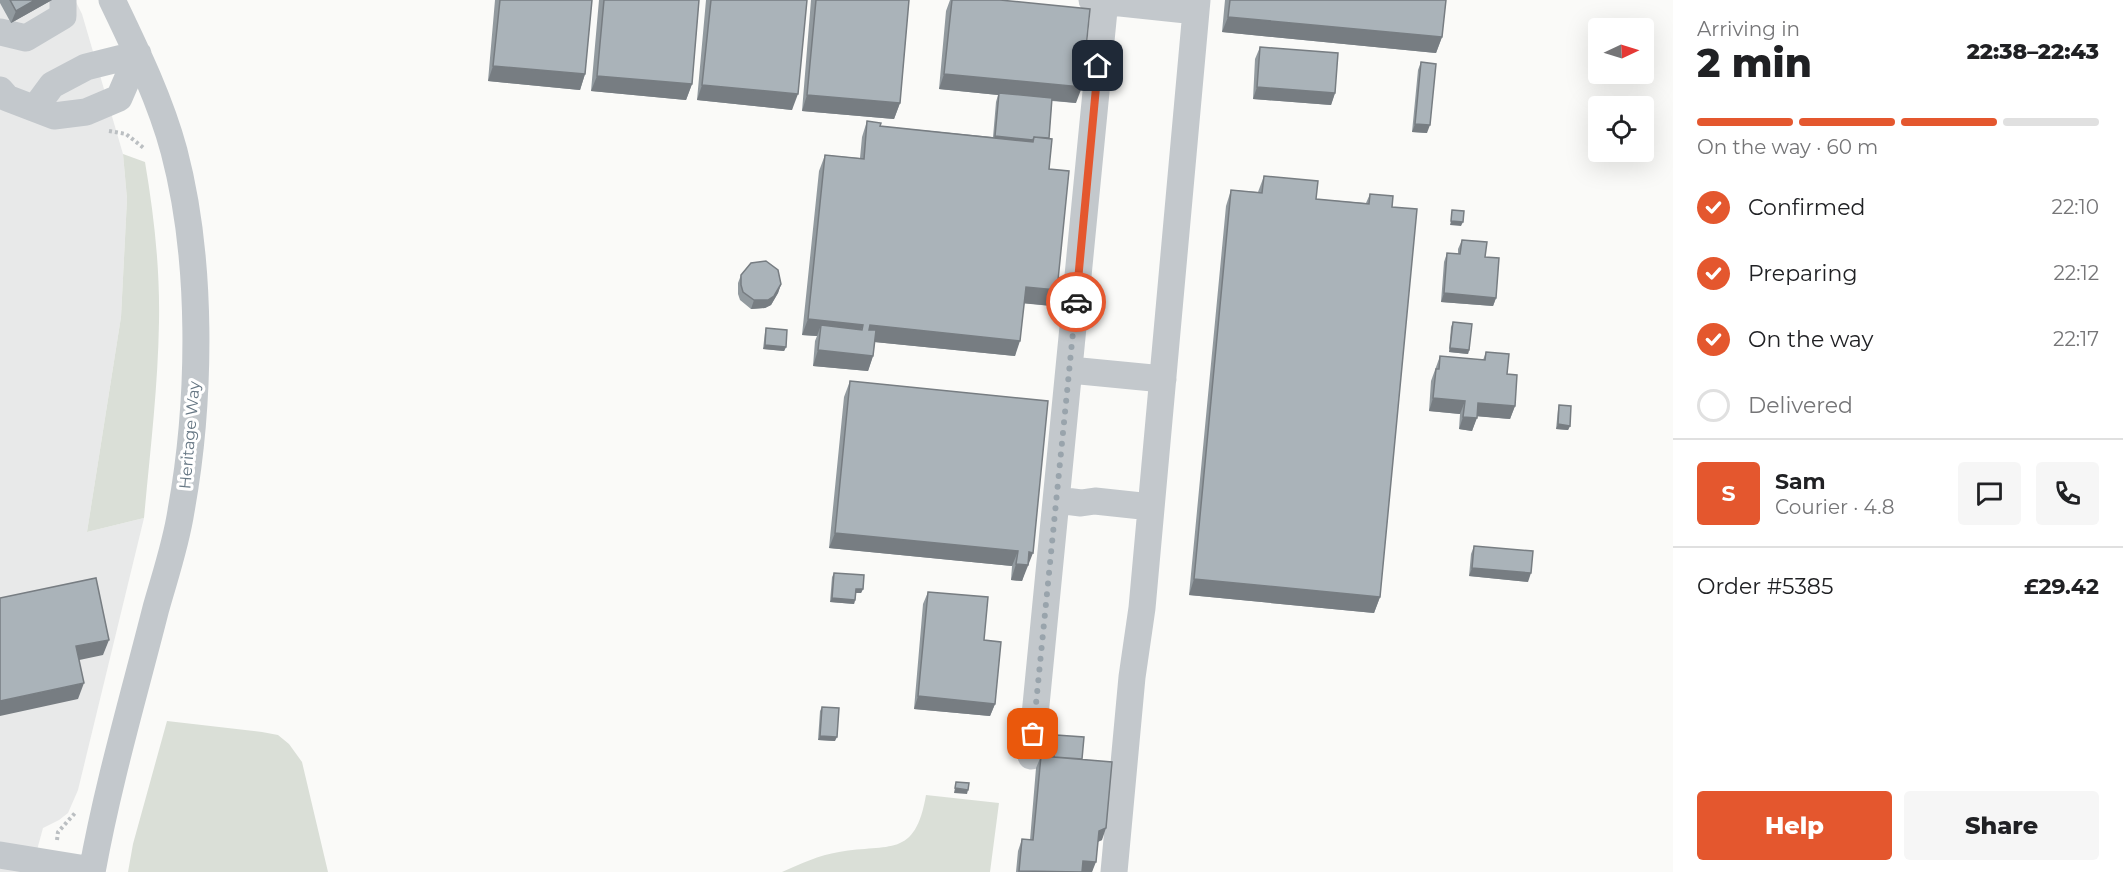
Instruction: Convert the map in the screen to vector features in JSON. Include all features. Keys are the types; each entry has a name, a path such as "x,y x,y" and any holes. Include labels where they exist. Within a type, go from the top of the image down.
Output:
{"street":[{"path":"0,32 26,38 63,16 63,0"},
{"name":"Heritage Way","path":"92,871 105,807 181,513 193,426 196,332 192,261 174,150 138,54 112,0"},
{"path":"1031,756 1070,370 1100,0 1196,5 1152,507 1114,872"},
{"path":"35,108 52,85 86,67 138,54"},
{"path":"0,90 7,98 54,116 86,112 119,98 138,54"},
{"path":"1070,370 1163,379"},
{"path":"1057,500 1152,507"},
{"path":"0,855 92,871"}],"path":[{"path":"105,130 126,134 144,149 147,160"},
{"path":"58,832 81,806"}],"shaded area":[{"path":"0,0 75,0 82,14 123,154 127,199 121,317 87,532 144,518 78,790 68,813 43,828 31,872 0,872"},
{"path":"123,154 145,162 156,242 159,322 151,445 144,518 87,532 121,317 127,199"},
{"path":"167,721 278,735 289,744 302,762 328,872 128,872 133,844"},
{"path":"926,795 999,803 990,872 782,872 832,853 898,844 907,839 915,830"}],"building":[{"path":"10,0 35,0 16,11"},
{"path":"500,0 592,0 585,74 493,66"},
{"path":"604,0 699,0 692,84 597,76"},
{"path":"711,0 807,0 798,94 702,85"},
{"path":"816,0 909,0 900,103 807,95"},
{"path":"952,0 1000,0 1090,9 1082,87 944,74"},
{"path":"1230,0 1446,0 1442,37 1228,17"},
{"path":"1260,47 1338,53 1335,93 1257,87"},
{"path":"1421,62 1436,64 1430,125 1415,124"},
{"path":"999,93 1052,98 1049,138 1034,137 1033,140 995,136"},
{"path":"867,121 881,123 880,126 1033,142 1034,137 1052,139 1049,169 1069,171 1057,290 1026,287 1020,341 870,325 869,330 876,330 873,356 818,350 821,325 862,330 863,325 808,319 825,155 864,159"},
{"path":"1264,176 1318,181 1316,199 1369,204 1370,194 1393,196 1392,207 1417,209 1380,597 1194,579 1231,190 1262,193"},
{"path":"1452,210 1464,211 1463,222 1451,221"},
{"path":"1462,240 1487,242 1485,257 1499,258 1496,298 1444,293 1447,253 1460,254"},
{"path":"766,261 778,270 781,284 774,296 768,300 754,300 743,292 741,275 751,263"},
{"path":"1453,322 1472,324 1469,350 1450,348"},
{"path":"766,328 787,330 786,347 765,345"},
{"path":"1486,352 1509,354 1507,374 1517,375 1515,406 1478,403 1477,418 1463,417 1465,401 1433,398 1436,369 1439,369 1440,356 1485,360"},
{"path":"850,381 1048,401 1033,553 1029,552 1028,565 1016,564 1018,551 835,533"},
{"path":"1559,405 1571,406 1570,426 1558,424"},
{"path":"1474,546 1533,551 1531,573 1472,568"},
{"path":"834,573 864,575 863,589 856,589 855,600 832,598"},
{"path":"96,578 109,640 76,646 84,683 0,701 0,598"},
{"path":"928,592 988,597 984,640 1001,642 995,704 918,696"},
{"path":"822,707 839,708 837,737 820,736"},
{"path":"1056,735 1084,737 1082,759 1054,757"},
{"path":"1041,756 1112,762 1106,828 1099,831 1096,862 1083,861 1082,872 1019,871 1022,839 1033,840"},
{"path":"956,782 969,783 968,790 955,788"}],"way so far":[{"path":"1033,734 1076,302"}],"route":[{"path":"1076,302 1098,66"}]}
